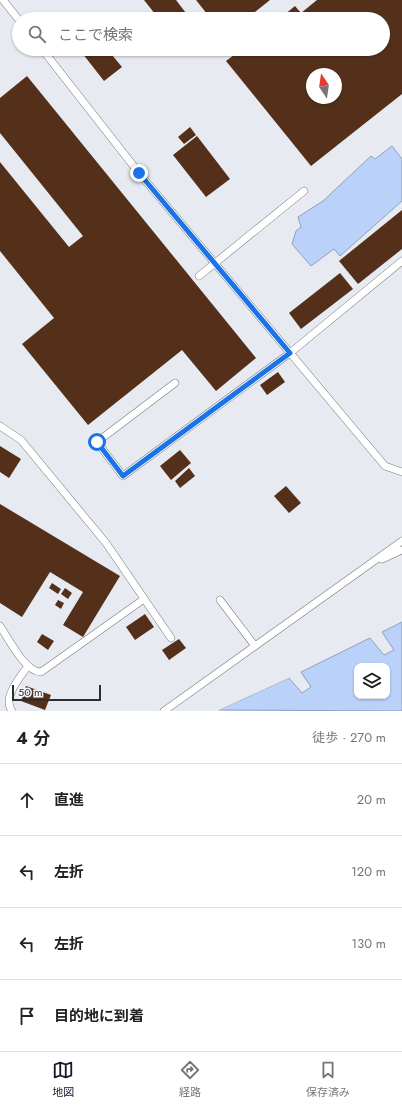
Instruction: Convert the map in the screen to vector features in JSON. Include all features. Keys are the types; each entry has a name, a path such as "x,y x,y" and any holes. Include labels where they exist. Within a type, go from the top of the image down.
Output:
{"lane":[{"path":"3,0 13,12"},
{"path":"47,56 139,173 385,466 402,472"},
{"path":"199,276 304,191"},
{"path":"175,383 97,442 123,476 290,353 402,261"},
{"path":"0,426 21,440 106,543 171,638"},
{"path":"164,711 402,541"},
{"path":"369,564 402,550"},
{"path":"0,626 28,666 36,672 47,669 144,599"},
{"path":"220,600 255,646"},
{"path":"12,711 9,708 9,698 19,677 28,666"}],"water":[{"path":"392,146 402,159 402,201 340,256 334,249 311,266 292,244 296,231 301,227 298,217 323,201 371,156 375,159"},
{"path":"402,622 402,711 219,710 289,678 302,693 311,687 301,672 370,638 384,655 394,650 382,632"}],"pier":[{"path":"288,676 291,677 217,711 218,708"}],"building":[{"path":"144,0 176,0 185,12 153,12"},
{"path":"196,0 270,0 255,12 205,12"},
{"path":"317,0 402,0 402,94 311,166 226,61 233,56 390,56 390,12 302,12"},
{"path":"295,6 300,12 288,12"},
{"path":"84,56 113,56 122,67 104,81"},
{"path":"27,76 256,358 216,391 182,350 88,425 22,344 54,318 0,251 0,162 69,247 83,236 0,133 0,98"},
{"path":"190,127 196,135 184,144 178,137"},
{"path":"197,136 230,179 206,197 173,155"},
{"path":"402,210 402,249 358,284 339,261"},
{"path":"340,273 353,289 301,329 289,313"},
{"path":"278,372 285,382 267,395 260,385"},
{"path":"0,446 21,459 9,478 0,472"},
{"path":"180,450 191,463 171,480 160,466"},
{"path":"189,468 195,476 180,488 175,481"},
{"path":"286,486 301,503 289,513 274,496"},
{"path":"0,504 120,576 83,637 63,625 83,592 50,572 22,617 0,603"},
{"path":"52,583 61,589 58,594 49,588"},
{"path":"65,588 72,593 68,599 61,594"},
{"path":"58,600 64,603 61,609 55,605"},
{"path":"145,614 154,627 135,640 126,627"},
{"path":"42,634 54,641 48,650 37,642"},
{"path":"179,639 186,648 169,660 162,650"},
{"path":"26,686 51,695 45,710 21,701"}],"route":[{"path":"97,442 123,476 290,353 139,173"}]}
